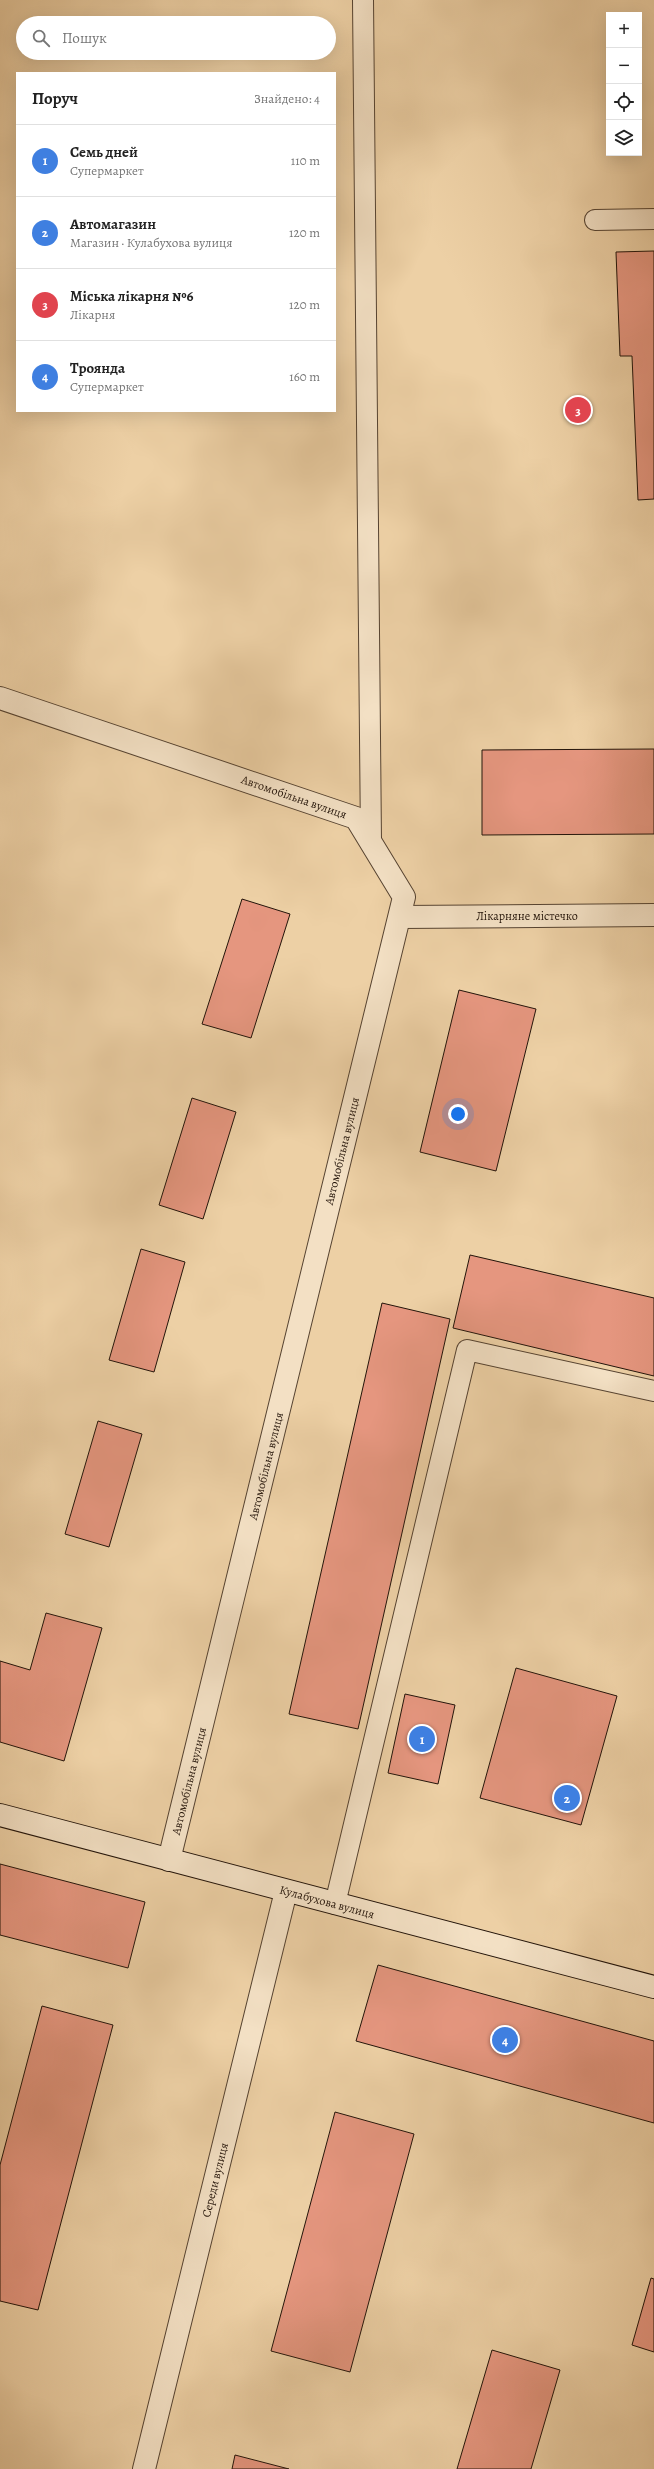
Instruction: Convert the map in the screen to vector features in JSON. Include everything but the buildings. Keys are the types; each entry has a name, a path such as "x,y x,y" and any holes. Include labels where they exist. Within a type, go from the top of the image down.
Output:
{"street":[{"name":"Автомобільна вулиця","path":"0,698 356,818 404,897 169,1860"},
{"name":"Лікарняне містечко","path":"400,917 654,915"},
{"name":"Кулабухова вулиця","path":"0,1815 286,1892 654,1987"},
{"name":"Середи вулиця","path":"144,2469 286,1892"}],"lane":[{"path":"363,0 371,842"},
{"path":"595,220 654,220"},
{"path":"335,1904 467,1350 654,1391"}],"place":[{"name":"Міська лікарня №6","path":"578,410"},
{"name":"Семь дней","path":"422,1739"},
{"name":"Автомагазин","path":"567,1798"},
{"name":"Троянда","path":"505,2040"}]}
